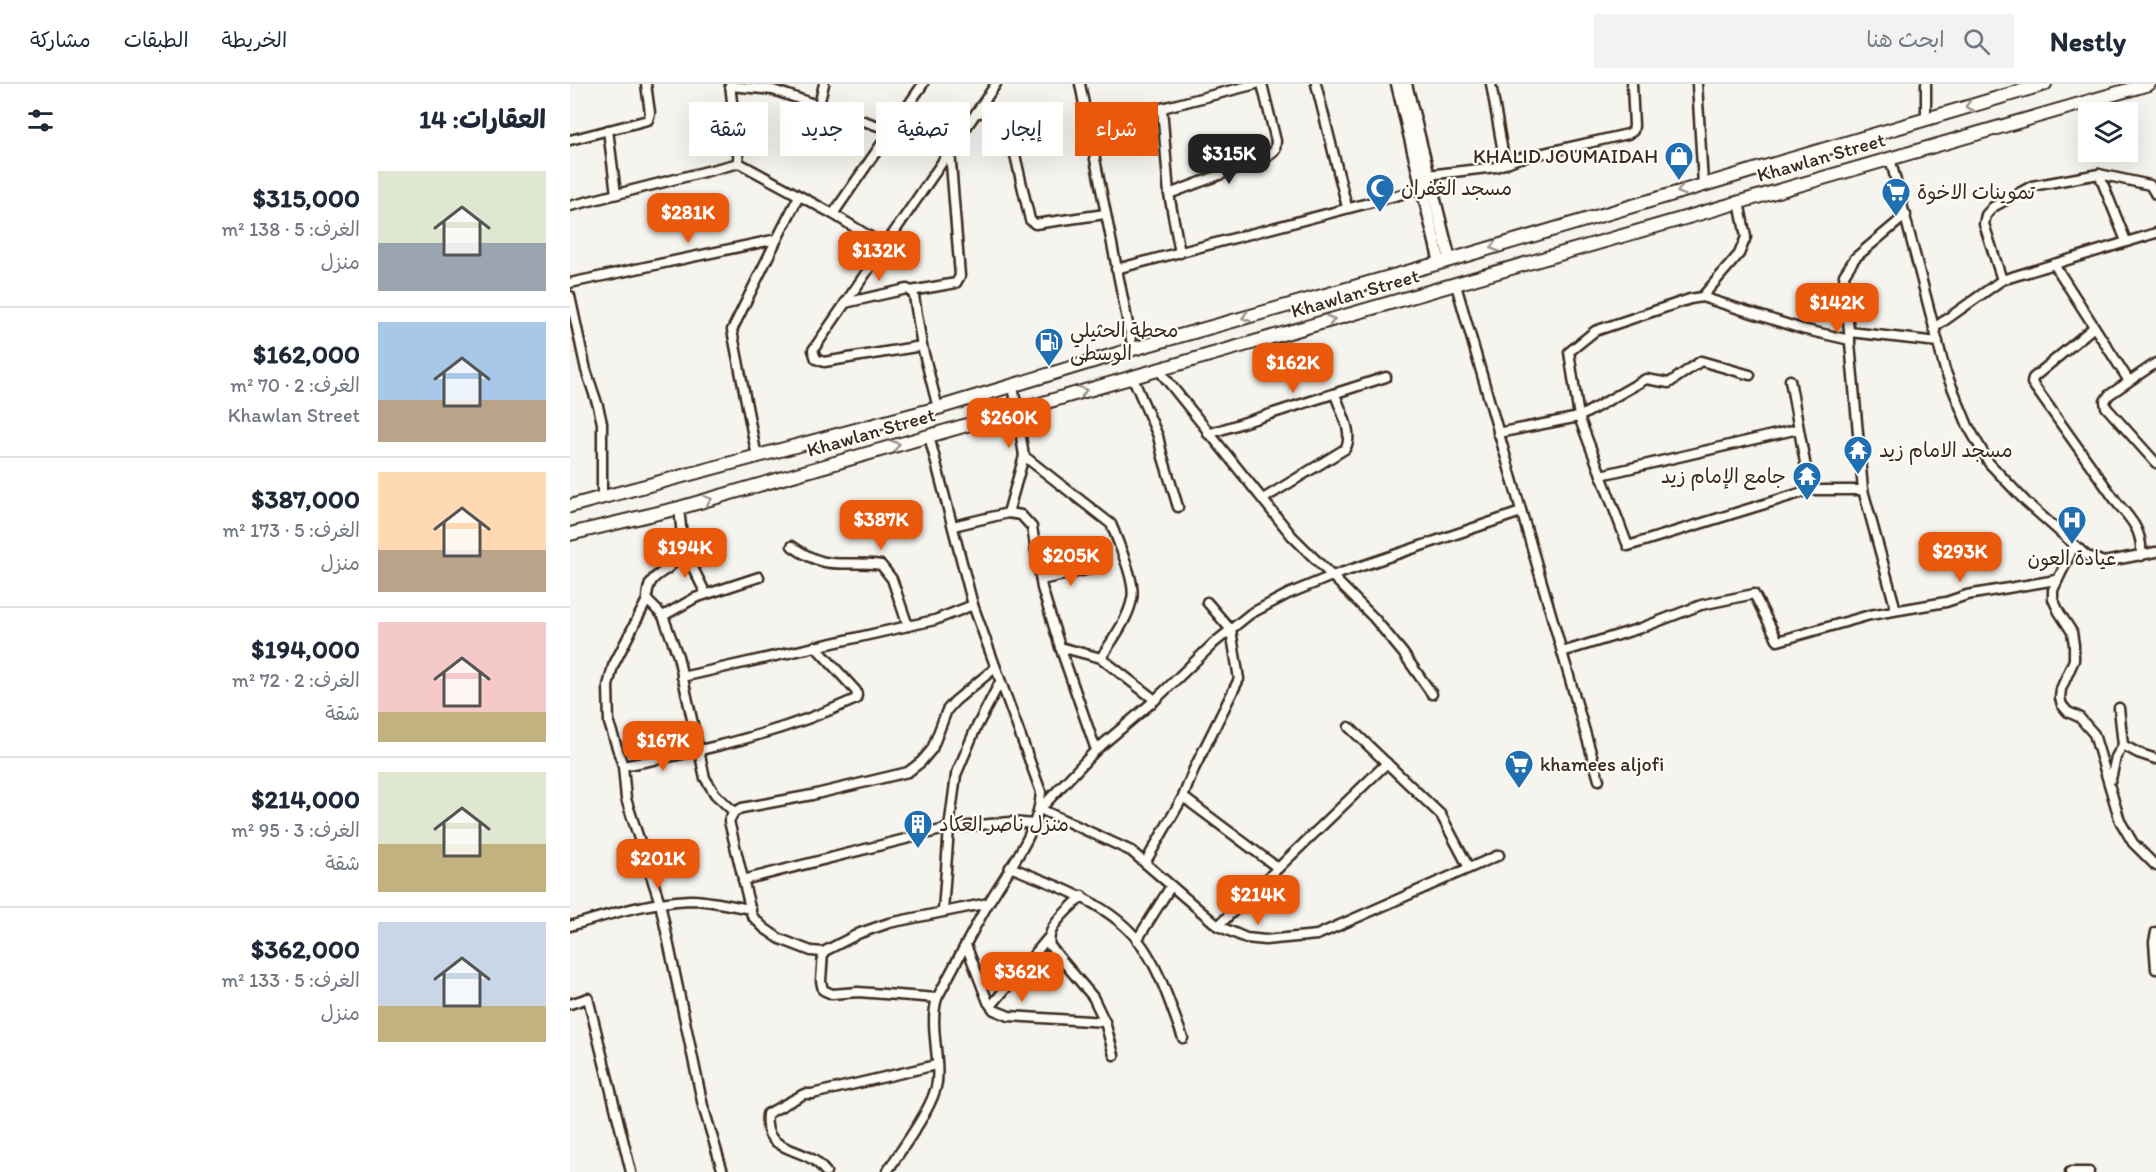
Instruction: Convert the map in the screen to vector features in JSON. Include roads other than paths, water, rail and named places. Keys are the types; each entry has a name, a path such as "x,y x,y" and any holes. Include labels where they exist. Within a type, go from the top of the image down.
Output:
{"main road":[{"name":"Khawlan Street","path":"570,506 938,408 1133,349 1445,261 2045,84"},
{"name":"Khawlan Street","path":"570,534 679,508 2149,84"}],"street":[{"path":"570,140 648,120 650,113 645,84"},
{"path":"820,102 824,84"},
{"path":"910,102 923,84"},
{"path":"970,122 996,84"},
{"path":"1080,84 1083,102"},
{"path":"1158,109 1256,84"},
{"path":"1169,194 1267,157 1275,150 1276,141 1262,84"},
{"path":"1316,84 1347,207"},
{"path":"1397,84 1422,189 1445,261"},
{"path":"1406,84 1428,175 1445,261"},
{"path":"1491,84 1505,164"},
{"path":"1428,175 1496,167 1524,157 1628,134 1633,131 1634,126 1632,84"},
{"path":"1697,84 1703,184"},
{"path":"1926,84 1926,118"},
{"path":"739,163 730,85 770,87 811,102"},
{"path":"1162,108 1169,194 1179,253"},
{"path":"976,113 999,113 1007,120 1030,220 1035,224 1105,213"},
{"path":"609,130 616,194"},
{"path":"833,214 876,151"},
{"path":"922,346 824,362 816,359 813,350 947,156"},
{"path":"845,303 907,289 911,291 956,283 960,276 950,156"},
{"path":"1093,156 1133,349"},
{"path":"1890,158 1945,370 1968,426 1989,463 2026,502 2087,556 2104,562 2156,552"},
{"path":"570,206 739,163 833,214 885,246"},
{"path":"2002,280 1984,224 1986,215 1993,207 2032,186 2099,174 2150,185 2156,195"},
{"path":"2099,174 2126,241"},
{"path":"1116,269 1422,189"},
{"path":"757,457 732,330 799,196"},
{"path":"1739,202 1746,237 1739,255 1702,297 1595,331 1569,352 1579,417 1628,546 1810,490 1863,490"},
{"path":"1896,610 1863,490 1844,275 1855,258 1906,215"},
{"path":"1934,328 2002,280 2126,241 2156,234"},
{"path":"570,283 777,239"},
{"path":"2054,264 2129,381"},
{"path":"1456,285 1599,780"},
{"path":"911,291 938,408"},
{"path":"570,296 586,370 602,423 602,498"},
{"path":"1702,297 1802,329 1850,336 1938,342"},
{"path":"2094,327 2033,378 2032,383 2118,504 2134,522 2140,532 2141,556"},
{"path":"1498,433 1579,417 1646,379 1669,383 1701,361 1750,375"},
{"path":"2156,363 2109,395 2105,401 2106,407 2156,463"},
{"path":"1158,369 1292,536 1374,618 1403,653 1432,694"},
{"path":"1132,376 1158,436 1161,454 1178,507"},
{"path":"1208,434 1386,377"},
{"path":"1790,380 1810,490"},
{"path":"1008,513 1024,456 1013,385"},
{"path":"1263,499 1345,449 1349,443 1349,435 1335,394"},
{"path":"1601,475 1798,429"},
{"path":"886,1172 933,1098 937,1082 933,1014 937,998 988,903 1035,824 1040,808 1041,792 973,605 929,436"},
{"path":"1024,456 1111,524 1114,531 1133,587 1132,599 1126,615 1101,658"},
{"path":"679,508 680,553 675,562 652,579 647,587 647,600 613,666 608,686 609,723 623,766 626,799 660,903 703,1106 723,1172"},
{"path":"1040,808 1096,750 1155,700 1214,643 1250,614 1288,594 1332,576 1521,512"},
{"path":"953,526 1008,513 1021,515 1032,527 1041,580 1060,646 1096,750"},
{"path":"792,546 816,561 881,565 892,579 908,626"},
{"path":"2074,546 2053,590 2053,599 2072,632 2074,645 2074,660 2061,689 2060,698 2068,712 2079,717 2094,734 2120,821 2133,843 2156,866"},
{"path":"680,553 690,562 706,594"},
{"path":"1041,580 1095,568"},
{"path":"663,616 695,598 759,577"},
{"path":"1562,652 1641,628 1701,605 1754,594 1778,641 1870,615 2056,580"},
{"path":"647,600 663,616 678,656 705,778 715,794 734,812"},
{"path":"1145,863 1184,797 1194,769 1239,679 1231,630 1208,602"},
{"path":"682,677 928,622 973,605"},
{"path":"623,766 698,752 796,724 856,699 856,691 815,646"},
{"path":"1060,646 1101,658 1155,700"},
{"path":"988,903 889,923 860,933 823,952 810,951 780,939 752,916 729,821 734,812 742,808 790,800 908,772 932,749 947,710 995,668"},
{"path":"943,911 949,828 957,775 975,730 1000,682"},
{"path":"2110,786 2112,769 2123,745 2119,708"},
{"path":"1349,727 1441,815 1468,868"},
{"path":"2123,745 2156,759"},
{"path":"1218,926 1387,763"},
{"path":"1184,797 1278,868"},
{"path":"1040,808 1131,851 1218,926 1245,938 1317,935 1499,855"},
{"path":"743,880 949,828 1010,822 1035,824"},
{"path":"1010,867 1082,896 1126,926 1147,952 1183,1038"},
{"path":"1137,940 1171,886"},
{"path":"991,1006 1048,938 1052,928 1082,896"},
{"path":"570,926 636,907 660,903 692,900 751,909"},
{"path":"2156,932 2154,942 2156,969"},
{"path":"1048,938 1050,946 1093,997 1105,1022 1114,1056"},
{"path":"966,945 994,1010 1009,1016 1105,1022"},
{"path":"823,952 821,981 823,990 832,994 858,992 937,998"},
{"path":"570,1004 588,998 629,1172"},
{"path":"826,1172 815,1160 779,1144 771,1137 766,1127 767,1114 804,1094 936,1065"},
{"path":"2070,1172 2089,1172"}],"place":[{"name":"KHALID JOUMAIDAH","path":"1679,182"},
{"name":"مسجد الغفران","path":"1380,214"},
{"name":"تموينات الاخوة","path":"1896,218"},
{"name":"محطة الحثيلي الوسطى","path":"1049,368"},
{"name":"مسجد الامام زيد","path":"1858,476"},
{"name":"جامع الإمام زيد","path":"1807,502"},
{"name":"عيادة العون","path":"2072,546"},
{"name":"khamees aljofi","path":"1519,790"},
{"name":"منزل ناصر العكاد","path":"918,850"}]}
